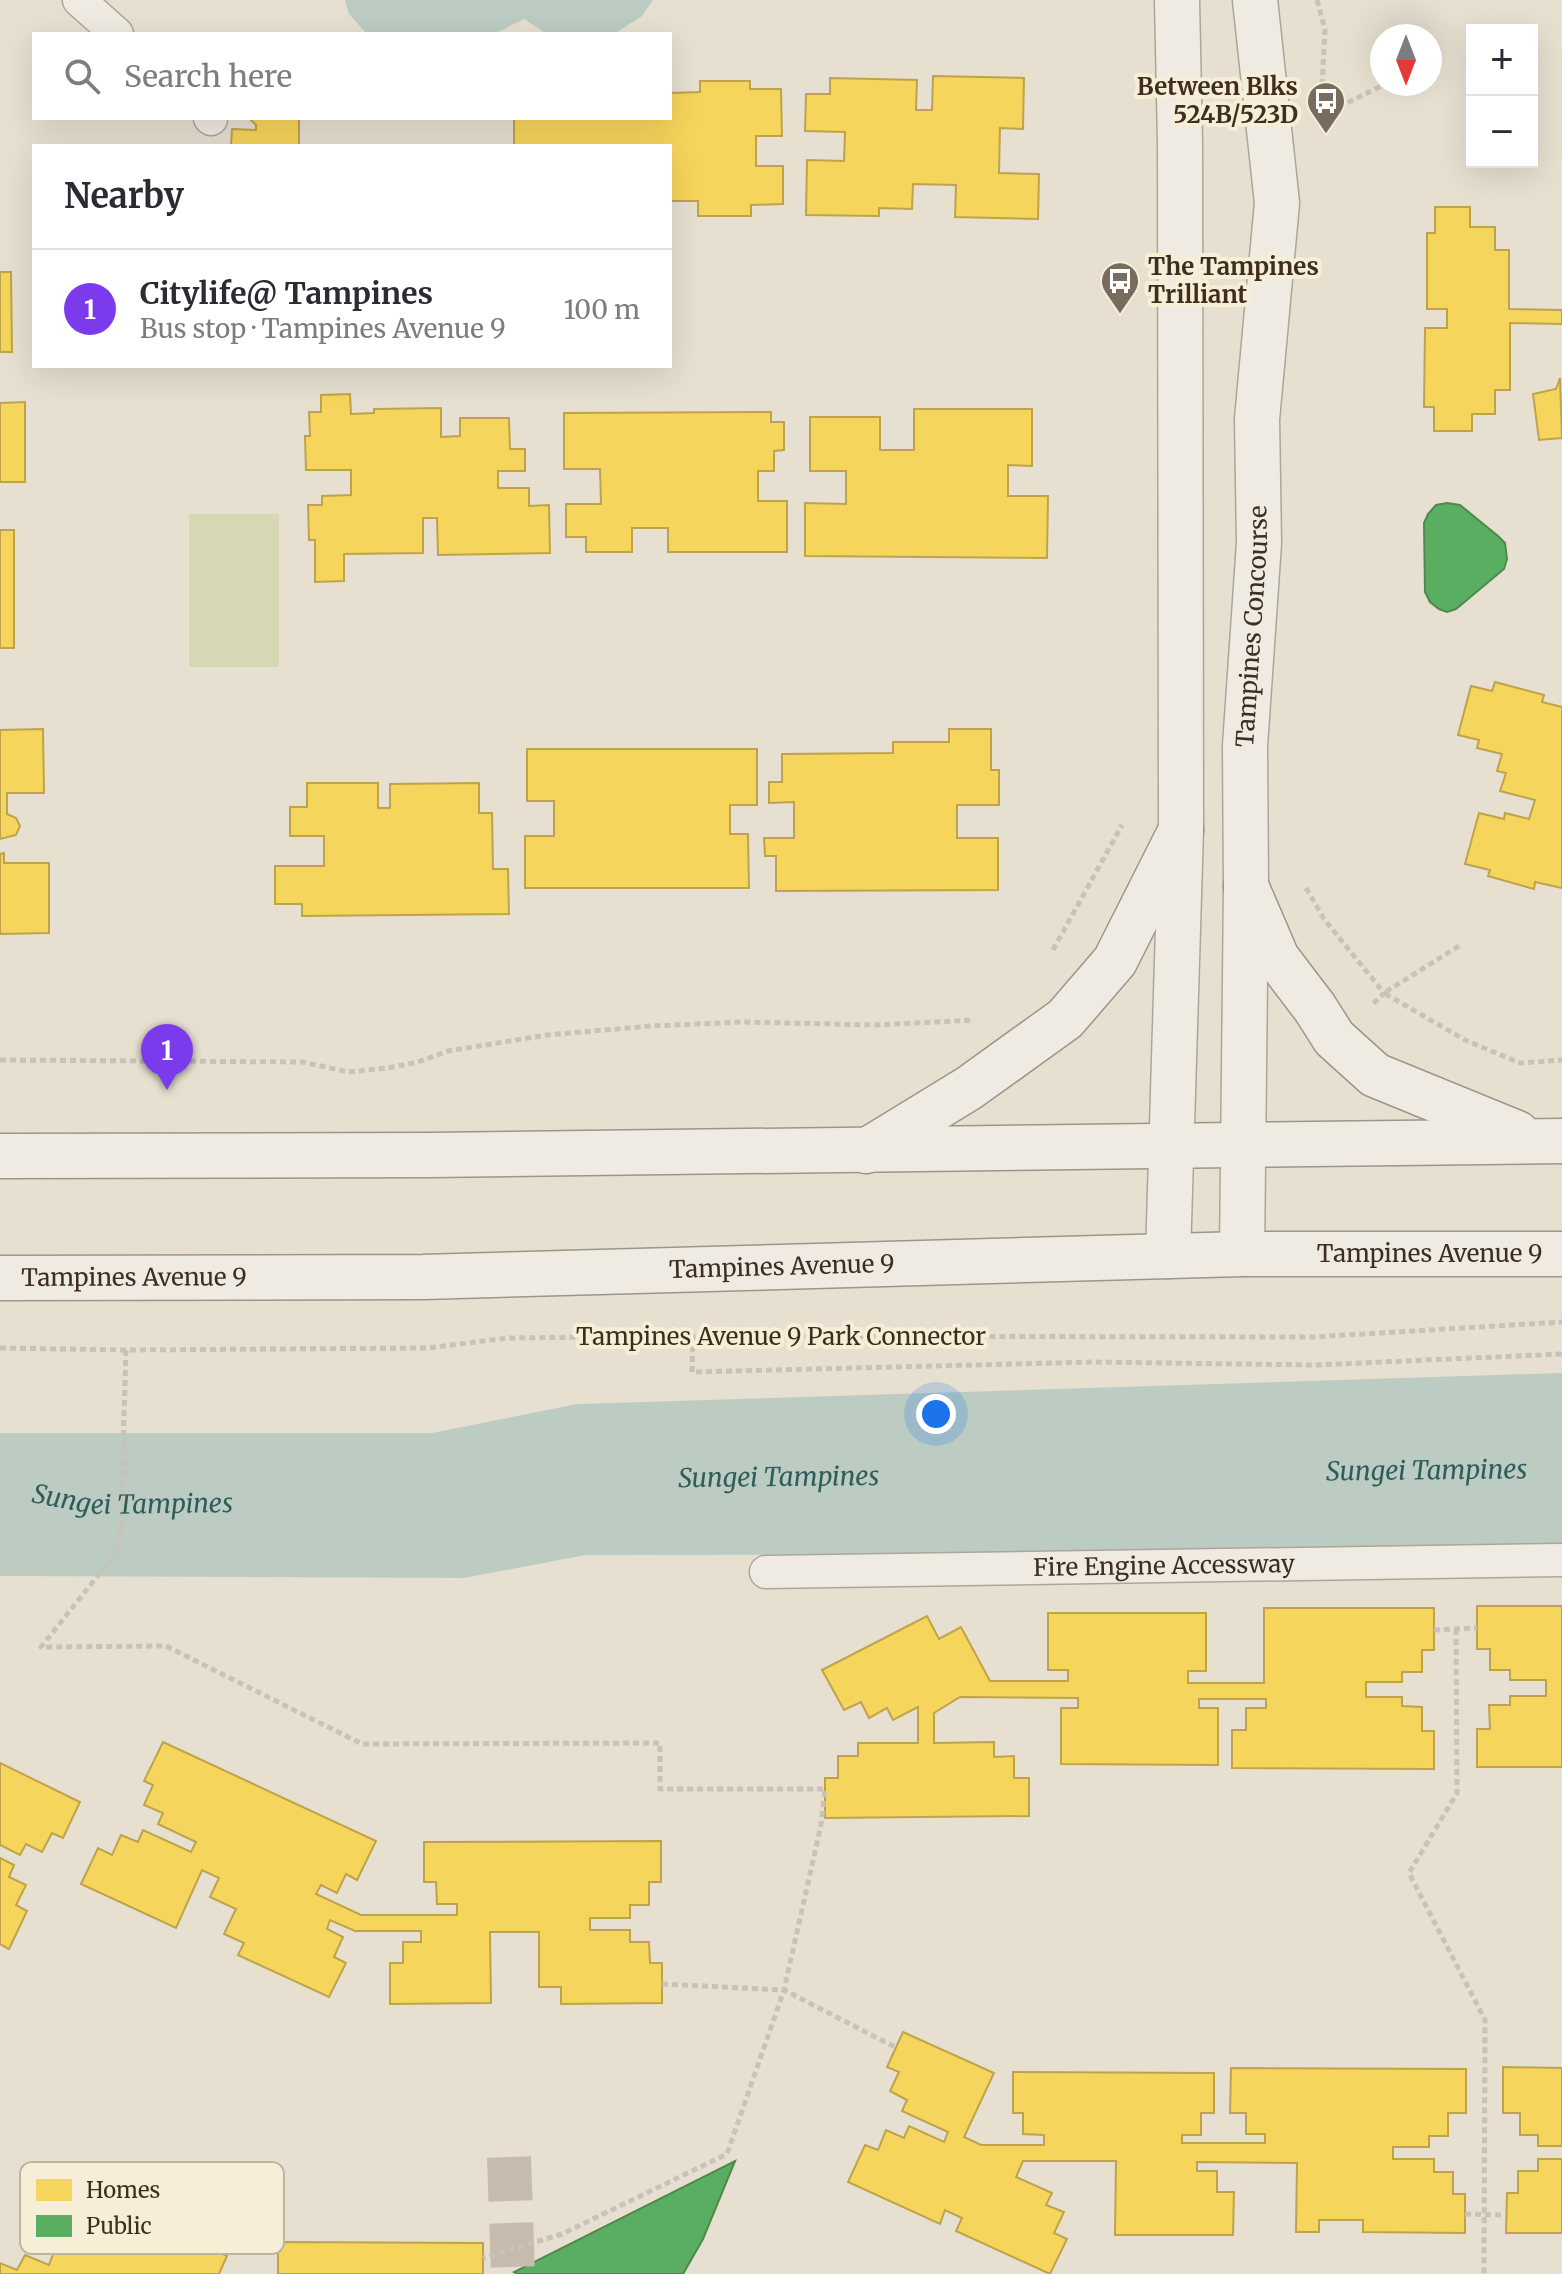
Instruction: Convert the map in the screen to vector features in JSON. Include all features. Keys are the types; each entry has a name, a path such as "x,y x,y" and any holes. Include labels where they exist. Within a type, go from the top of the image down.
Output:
{"main road":[{"path":"1168,1256 1181,830 1177,0"},
{"name":"Tampines Concourse","path":"1242,1254 1245,746 1259,543 1257,419 1277,203 1255,0"},
{"path":"866,1151 969,1088 1065,1019 1115,961 1181,830"},
{"path":"1246,886 1277,958 1334,1038 1375,1075 1548,1141"},
{"path":"0,1156 866,1151 1548,1141"},
{"name":"Tampines Avenue 9","path":"0,1278 423,1277 1242,1254 1562,1254"}],"lane":[{"path":"79,0 115,32"},
{"name":"Fire Engine Accessway","path":"766,1572 1562,1560"}],"path":[{"path":"1317,0 1325,30 1321,116 1370,92"},
{"path":"1300,877 1324,919 1384,993 1465,1040 1520,1063 1562,1060"},
{"path":"1334,1038 1384,993 1459,946"},
{"path":"0,1060 303,1062 348,1072 418,1062 448,1051 547,1035 742,1022 877,1025 975,1020"},
{"name":"Tampines Avenue 9 Park Connector","path":"0,1348 428,1348 507,1338 693,1336 1314,1337 1562,1322"},
{"path":"693,1336 692,1372 1092,1362 1315,1365 1562,1354"},
{"path":"126,1350 120,1548 41,1647 166,1646 362,1744 660,1743 660,1789 825,1789 821,1825 784,1990 727,2154 562,2234 483,2258"},
{"path":"1434,1630 1477,1628"},
{"path":"1456,1629 1457,1793 1409,1873 1485,2020 1484,2274"},
{"path":"662,1984 784,1990 895,2047"},
{"path":"1465,2214 1506,2215"}],"green space":[{"path":"189,514 279,514 279,667 189,667"}],"shaded area":[{"path":"345,0 653,0 642,16 617,32 544,32 524,19 498,32 365,32 349,14"}],"building: Homes":[{"path":"933,76 1024,78 1023,129 1000,128 999,173 1039,174 1038,219 955,217 956,185 913,184 912,209 879,208 879,216 806,215 807,160 844,161 845,132 805,131 806,94 830,94 830,78 917,80 916,110 932,110"},
{"path":"700,81 750,81 750,89 781,89 782,136 756,136 756,166 783,166 783,204 751,205 751,216 698,216 698,201 672,201 672,144 514,144 514,120 672,120 672,93 700,92"},
{"path":"251,120 299,120 299,144 231,144 232,129 256,130"},
{"path":"1435,207 1470,207 1470,227 1495,227 1495,250 1509,250 1509,309 1562,310 1562,324 1510,323 1510,390 1495,390 1495,414 1472,414 1472,431 1434,431 1434,407 1424,407 1425,328 1447,328 1447,309 1427,309 1427,233 1435,233"},
{"path":"0,272 11,272 12,352 0,352"},
{"path":"1560,378 1562,438 1539,440 1533,394 1556,389"},
{"path":"350,394 351,414 374,413 374,409 441,408 441,437 460,436 460,418 509,418 510,449 525,449 525,471 498,471 498,488 529,488 529,506 549,505 550,553 438,555 437,518 423,518 423,553 344,554 344,581 315,582 315,540 309,540 308,505 322,505 322,496 351,495 351,470 306,470 305,436 310,436 309,412 321,412 321,395"},
{"path":"25,402 25,482 0,482 0,403"},
{"path":"914,409 1032,409 1032,466 1008,465 1008,496 1048,496 1047,558 805,556 805,503 846,504 846,471 810,471 810,417 880,417 880,450 914,450"},
{"path":"771,412 771,422 784,422 784,450 774,451 774,471 758,471 758,501 787,501 787,552 668,552 668,528 632,528 632,552 586,552 586,537 566,537 566,504 601,504 600,469 564,469 564,413"},
{"path":"0,530 14,530 14,648 0,648"},
{"path":"1495,682 1544,695 1542,702 1562,707 1562,888 1535,882 1534,889 1488,876 1490,870 1465,864 1479,813 1504,819 1505,813 1529,819 1535,800 1500,791 1506,773 1497,771 1502,754 1477,748 1479,740 1458,735 1471,686 1492,691"},
{"path":"43,729 44,793 7,793 7,814 16,818 20,826 16,835 0,839 0,730"},
{"path":"949,729 991,729 991,770 999,770 999,805 957,805 957,838 998,838 998,890 776,891 776,856 765,856 764,838 794,838 794,802 769,803 769,782 782,782 782,754 893,753 893,742 949,742"},
{"path":"527,749 757,749 757,805 730,805 730,834 748,834 749,888 525,888 525,836 554,836 554,801 527,801"},
{"path":"307,783 378,783 378,808 390,808 390,784 479,783 479,813 492,813 493,869 508,869 509,914 302,916 302,904 275,904 275,866 324,866 324,836 290,836 290,807 307,807"},
{"path":"4,853 4,863 49,863 49,933 0,934 0,854"},
{"path":"1477,1606 1562,1606 1562,1767 1477,1767 1477,1729 1490,1729 1489,1705 1510,1705 1510,1696 1546,1696 1546,1680 1510,1680 1510,1670 1490,1670 1490,1649 1477,1649"},
{"path":"1264,1608 1434,1608 1434,1650 1422,1650 1422,1672 1402,1672 1402,1682 1366,1682 1366,1697 1402,1697 1402,1706 1422,1707 1422,1731 1434,1731 1434,1769 1232,1768 1232,1730 1246,1730 1246,1708 1266,1708 1266,1699 1199,1699 1199,1708 1218,1708 1218,1765 1061,1764 1061,1708 1078,1708 1078,1698 960,1697 934,1713 934,1743 994,1742 994,1757 1014,1756 1014,1778 1029,1778 1029,1816 825,1818 825,1778 838,1778 838,1756 858,1756 858,1743 918,1743 918,1707 893,1720 887,1708 869,1718 861,1702 844,1710 822,1670 927,1616 939,1639 961,1627 990,1681 1068,1681 1068,1670 1048,1670 1048,1613 1206,1613 1206,1671 1188,1671 1188,1683 1264,1683"},
{"path":"163,1742 376,1841 357,1880 346,1874 337,1893 321,1885 316,1894 361,1915 457,1915 457,1904 437,1904 436,1882 424,1882 424,1842 661,1841 661,1882 649,1882 649,1905 630,1905 630,1918 590,1918 590,1930 630,1930 630,1942 649,1942 650,1963 662,1963 662,2003 561,2004 561,1987 539,1987 539,1932 490,1932 491,2003 390,2004 390,1963 403,1963 403,1942 421,1942 421,1931 355,1931 330,1920 327,1929 343,1937 334,1957 346,1963 329,1997 238,1955 244,1943 224,1934 236,1909 210,1897 219,1878 202,1870 176,1928 81,1884 98,1848 112,1855 121,1835 138,1842 143,1830 191,1852 196,1842 158,1824 163,1813 144,1805 153,1785 144,1781"},
{"path":"0,1763 80,1802 63,1838 52,1833 42,1852 26,1844 20,1855 0,1845"},
{"path":"0,1858 14,1865 9,1877 26,1885 16,1905 27,1911 9,1949 0,1944"},
{"path":"903,2032 994,2073 964,2137 981,2145 1044,2145 1044,2135 1023,2134 1023,2113 1013,2113 1013,2072 1214,2073 1214,2113 1201,2113 1201,2135 1182,2135 1182,2143 1265,2143 1265,2134 1246,2134 1246,2113 1230,2113 1231,2068 1466,2069 1466,2113 1448,2113 1448,2136 1429,2136 1429,2147 1393,2147 1393,2159 1434,2159 1434,2172 1453,2172 1453,2194 1465,2194 1465,2233 1363,2232 1363,2220 1319,2220 1319,2232 1296,2232 1297,2163 1197,2162 1197,2171 1217,2171 1217,2192 1234,2192 1233,2235 1115,2235 1116,2161 1023,2161 1016,2177 1052,2193 1046,2205 1064,2212 1054,2233 1067,2239 1050,2274 956,2231 962,2218 945,2210 940,2224 848,2182 865,2145 878,2150 886,2130 904,2138 909,2126 944,2142 948,2132 902,2111 907,2100 890,2091 899,2072 887,2067"},
{"path":"1503,2067 1562,2068 1562,2146 1538,2146 1538,2135 1520,2135 1520,2113 1503,2113"},
{"path":"1538,2159 1562,2159 1562,2233 1506,2233 1507,2193 1518,2193 1518,2171 1538,2171"},
{"path":"284,2242 483,2243 483,2274 278,2274 278,2254 284,2254"},
{"path":"53,2254 227,2256 219,2274 0,2274 0,2263 17,2270 25,2255 49,2265"}],"building: Public":[{"path":"1436,505 1460,505 1498,536 1505,543 1507,559 1504,569 1456,609 1447,612 1430,602 1425,592 1424,523"},
{"path":"735,2161 703,2239 683,2274 514,2272"}],"waterway":[{"path":"0,1462 435,1462 580,1433 1562,1402"},
{"name":"Sungei Tampines","path":"0,1487 94,1505 456,1500 596,1479 1562,1469"},
{"path":"0,1547 461,1549 583,1526 1562,1524"}],"tunnel":[{"path":"509,2157 513,2274"}],"place":[{"name":"Between Blks 524B/523D","path":"1326,135"},
{"name":"The Tampines Trilliant","path":"1120,315"},
{"name":"Citylife@ Tampines","path":"167,1090"}]}
